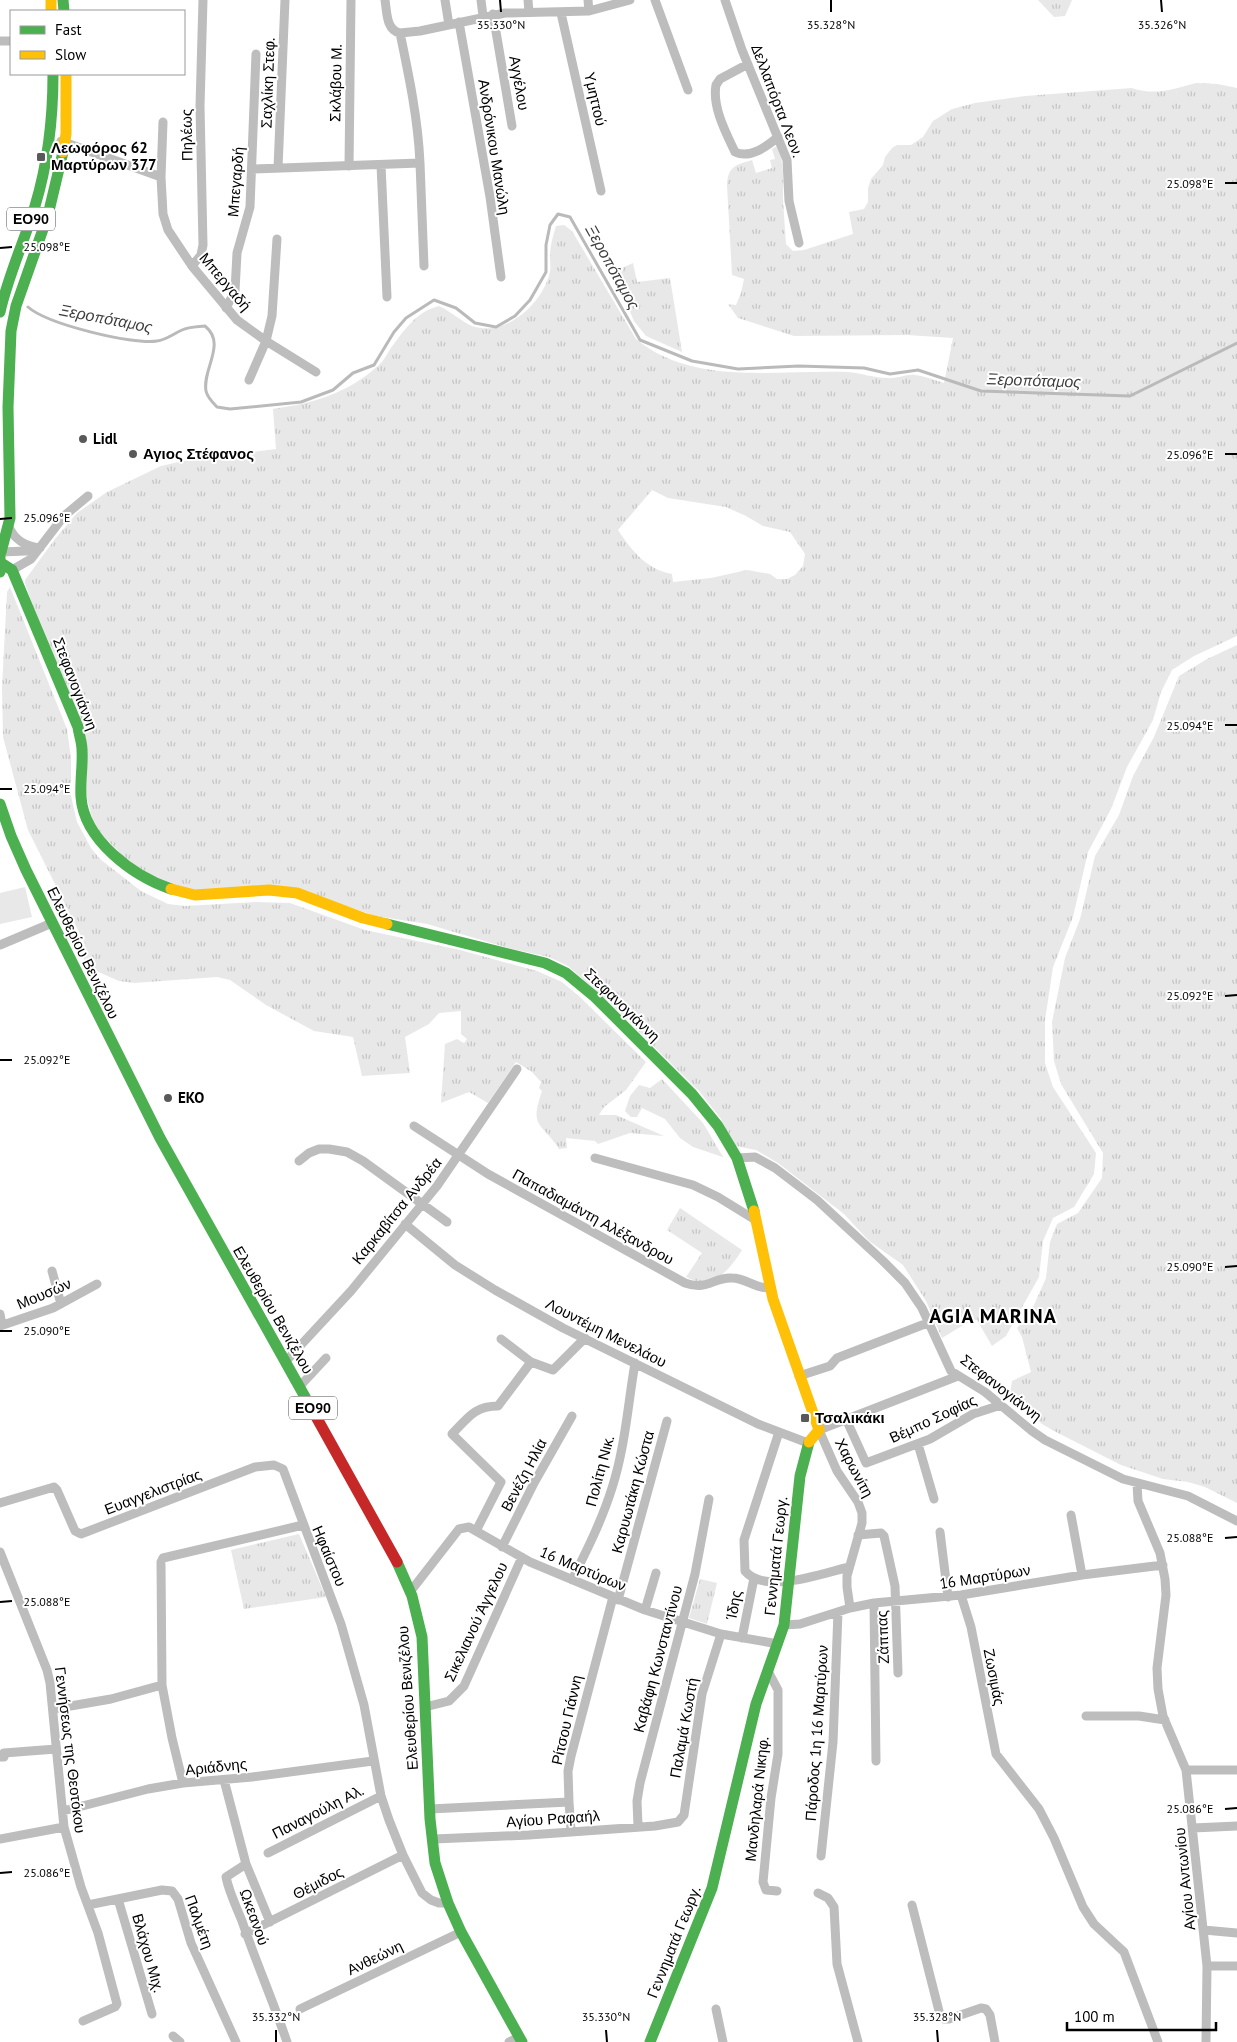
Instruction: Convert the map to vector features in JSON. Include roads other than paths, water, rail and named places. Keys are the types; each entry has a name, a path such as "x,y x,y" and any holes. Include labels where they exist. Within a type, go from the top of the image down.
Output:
{"main road":[{"name":"ΕΟ90","path":"0,312 2,298 38,196 51,139 53,75"},
{"name":"ΕΟ90","path":"6,571 1,552 9,527 10,508 4,381 13,318 48,216 65,143 66,75"},
{"name":"Στεφανογιάννη","path":"6,571 78,726 82,745 81,798 84,816 98,839 117,858 153,883 178,892 201,895 275,890 297,893 364,918 525,958 556,968 584,987 680,1082 718,1126 737,1158"},
{"name":"Ελευθερίου Βενιζέλου","path":"0,804 18,852 116,1054 186,1187 286,1361 396,1559 410,1592 422,1636 430,1809 434,1839 433,1850 436,1863 448,1903 461,1932 517,2040"},
{"path":"737,1158 757,1220 770,1288 819,1430"},
{"name":"Γεννηματά Γεωργ.","path":"650,2042 712,1888 748,1734 784,1626 799,1484 808,1443 819,1430"}],"street":[{"name":"Πηλέως","path":"192,266 201,255 203,245 200,99 204,0"},
{"name":"Σαχλίκη Στεφ.","path":"278,168 285,0"},
{"name":"Σκλάβου Μ.","path":"349,166 351,0"},
{"path":"385,0 391,28 400,33 449,25 493,14 589,11 630,0"},
{"path":"445,0 449,25"},
{"path":"481,0 483,16"},
{"path":"528,0 529,12"},
{"path":"588,0 589,11"},
{"path":"655,0 688,90"},
{"name":"Δελλαπόρτα Λεον.","path":"725,0 748,64 787,160 789,201 799,243"},
{"name":"Υμηττού","path":"562,13 601,191"},
{"name":"Αγγέλου","path":"493,14 512,126"},
{"name":"Ανδρόνικου Μανώλη","path":"459,22 490,196 501,277"},
{"path":"400,33 415,106 420,164 424,266"},
{"name":"Μπεγαρδή","path":"226,308 232,301 236,288 237,253 250,207 256,54"},
{"path":"748,64 720,79 716,85 717,106 727,135 735,152 744,154 758,151 778,137"},
{"name":"Μπεργαδή","path":"163,122 161,177 163,214 168,230 192,266 237,320 266,341 316,372"},
{"path":"51,139 161,177"},
{"path":"252,169 420,164"},
{"path":"381,165 387,296"},
{"path":"249,380 266,341 274,300 277,238"},
{"path":"6,571 31,559 64,516 88,496"},
{"path":"9,527 15,537 23,543 40,548"},
{"path":"1,552 26,551 40,548"},
{"path":"0,945 52,924"},
{"name":"Καρκαβίτσα Ανδρέα","path":"286,1361 351,1291 423,1204 459,1155 517,1069"},
{"name":"Παπαδιαμάντη Αλέξανδρου","path":"414,1126 504,1183 685,1283 703,1286 732,1278 762,1288 770,1288"},
{"path":"299,1161 309,1153 319,1149 329,1148 347,1152 363,1161 447,1222"},
{"name":"Στεφανογιάννη","path":"737,1158 752,1156 768,1163 817,1200 892,1269 911,1291 930,1322 948,1365 958,1376 973,1383 1045,1440 1117,1476 1137,1484 1188,1496 1237,1521"},
{"path":"595,1158 693,1185 757,1220"},
{"name":"Λουντέμη Μενελάου","path":"405,1224 455,1264 495,1290 585,1338 758,1424 808,1443"},
{"path":"52,1271 61,1304"},
{"name":"Μουσών","path":"1,1326 61,1304 97,1284"},
{"path":"0,1314 1,1326"},
{"path":"799,1376 830,1366 837,1358 930,1322"},
{"path":"501,1339 531,1362 553,1370 585,1338"},
{"path":"300,1386 326,1358"},
{"path":"410,1592 459,1529 469,1528 476,1531 501,1482 452,1434 470,1416 484,1406 498,1406 531,1362"},
{"name":"Πολίτη Νικ.","path":"572,1580 597,1530 612,1488 620,1460 635,1363"},
{"path":"819,1430 958,1376"},
{"name":"Βέμπο Σοφίας","path":"846,1419 866,1463 930,1439 973,1414 1001,1405"},
{"name":"Βενέζη Ηλία","path":"502,1547 534,1482 572,1416"},
{"name":"Καρυωτάκη Κώστα","path":"615,1599 667,1421"},
{"name":"Χαρωνίτη","path":"819,1430 837,1471 860,1508 863,1517 849,1566 847,1588 850,1608"},
{"name":"Ίδης","path":"742,1638 750,1576 743,1559 744,1540 779,1432"},
{"path":"918,1444 934,1499"},
{"name":"Ευαγγελιστρίας","path":"0,1504 54,1488 57,1490 75,1531 81,1534 255,1467 274,1465 279,1466 286,1474 303,1526"},
{"name":"Αγίου Αντωνίου","path":"1137,1484 1138,1502 1160,1553 1163,1565 1166,1595 1157,1675 1159,1700 1165,1720 1186,1770 1207,1966 1206,2042"},
{"name":"Καβάφη Κωνσταντίνου","path":"638,1826 638,1790 695,1574 709,1500"},
{"path":"1071,1515 1082,1575"},
{"name":"Ηφαίστου","path":"183,1783 162,1685 161,1562 164,1558 303,1526 341,1624 364,1705 381,1796 403,1855 422,1892 431,1900 439,1903 448,1903"},
{"name":"16 Μαρτύρων","path":"476,1531 522,1557 615,1599 721,1634 778,1644"},
{"path":"940,1532 948,1597"},
{"name":"Ζάππας","path":"858,1535 881,1533 884,1536 894,1577 898,1673"},
{"name":"Γεννήσεως της Θεοτόκου","path":"0,1552 47,1670 53,1709 64,1827 98,1932 117,2004 115,2007 83,2020"},
{"name":"Σικελιανού Άγγελου","path":"426,1707 450,1701 464,1686 522,1557"},
{"name":"16 Μαρτύρων","path":"784,1626 800,1624 850,1608 874,1603 948,1597 1082,1575 1163,1565"},
{"path":"750,1576 777,1583 849,1566"},
{"path":"645,1610 656,1573"},
{"name":"Ζωσιμάς","path":"961,1595 970,1627 994,1747 1002,1763 1039,1809 1052,1834 1080,1900 1094,1924 1121,1949 1126,1957 1158,2042"},
{"name":"Ρίτσου Γιάννη","path":"570,1831 568,1778 571,1756 615,1599"},
{"path":"874,1603 876,1761"},
{"name":"Πάροδος 1η 16 Μαρτύρων","path":"821,1856 833,1742 838,1612"},
{"name":"Παλαμά Κωστή","path":"673,1824 678,1822 684,1815 702,1694 721,1634"},
{"name":"Μανδηλαρά Νικηφ.","path":"768,1671 778,1690 779,1734 763,1882 766,1890 777,1891"},
{"path":"53,1709 110,1699 162,1685"},
{"path":"1086,1716 1139,1716 1165,1720"},
{"path":"0,1757 4,1757 4,1753 56,1749"},
{"name":"Αριάδνης","path":"63,1811 183,1783 224,1780 373,1761"},
{"path":"1186,1770 1237,1770"},
{"path":"224,1780 246,1864 270,1922"},
{"name":"Παναγούλη Αλ.","path":"268,1853 381,1796"},
{"path":"430,1809 569,1802"},
{"name":"Αγίου Ραφαήλ","path":"434,1839 529,1835 673,1824"},
{"path":"1193,1828 1237,1826"},
{"path":"0,1839 64,1827"},
{"name":"Θέμιδος","path":"245,1934 403,1855"},
{"name":"Ωκεανού","path":"246,1864 226,1877 245,1934 273,2001 287,2042"},
{"name":"Παλμέτη","path":"88,1905 162,1890 172,1891 178,1899 191,1943 236,2042"},
{"path":"818,1892 828,1898 834,1907 837,1964 858,2042"},
{"name":"Βλάχου Μιχ.","path":"118,1899 152,2014"},
{"path":"912,1905 940,2015 944,2019 949,2019 981,2008 986,2009 990,2015 995,2042"},
{"path":"1204,1930 1237,1933"},
{"name":"Ανθεώνη","path":"300,2009 461,1932"},
{"path":"1207,1966 1237,1966"},
{"path":"716,2009 723,2042"}],"waterway":[{"name":"Ξεροπόταμος","path":"28,307 38,314 71,326 129,340 157,341 185,329 205,326 211,333 214,341 214,349 207,374 206,391 217,407 230,409 301,402 333,390 353,373 374,365 394,332 406,318 434,300 456,308 475,323 496,327 515,316 530,300 546,272 546,245 550,225 558,214 570,217 640,340 692,361 738,369 799,366 864,368 890,374 918,370 981,391 1130,396 1237,343"}],"place":[{"name":"Λεωφόρος 62 Μαρτύρων 377","path":"41,157"},
{"name":"Lidl","path":"83,439"},
{"name":"Αγιος Στέφανος","path":"133,454"},
{"name":"EKO","path":"168,1098"},
{"name":"Τσαλικάκι","path":"805,1418"}],"district":[{"name":"AGIA MARINA","path":"993,1316"}]}
